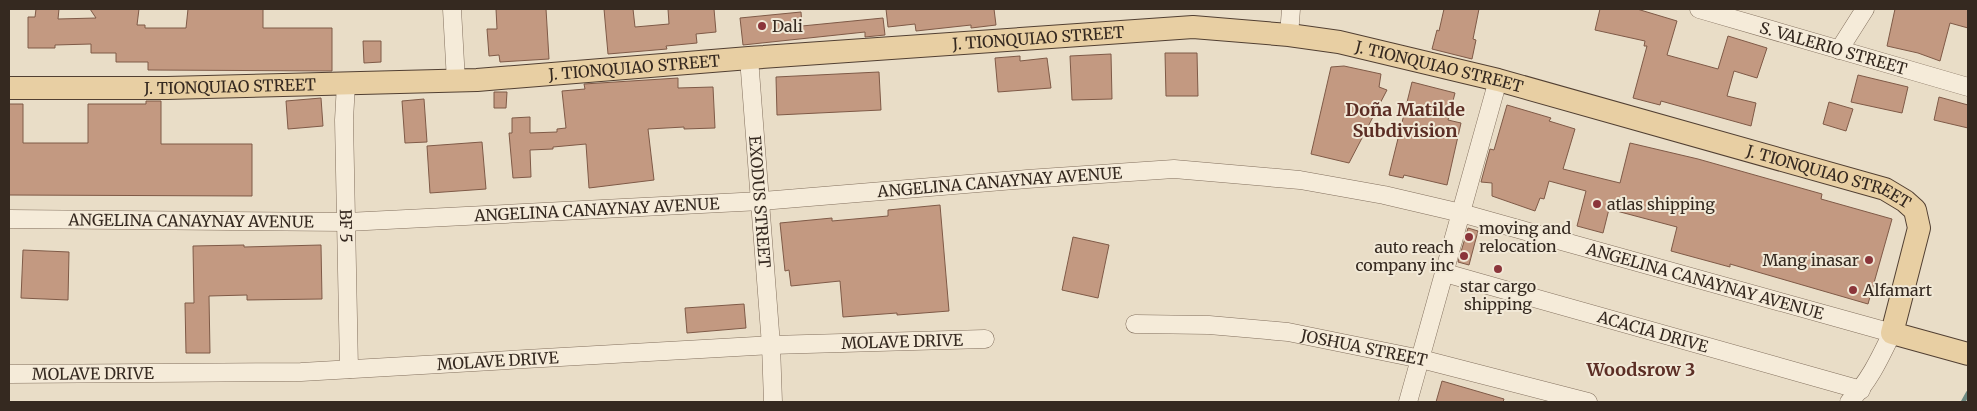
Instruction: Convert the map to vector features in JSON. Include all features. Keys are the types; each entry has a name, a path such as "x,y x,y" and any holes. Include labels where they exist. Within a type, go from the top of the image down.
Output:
{"main road":[{"name":"J. TIONQUIAO STREET","path":"9,88 157,88 456,81 749,58 1194,27 1286,35 1339,42 1498,80 1885,189 1906,201 1915,210 1919,228 1892,333"},
{"name":"ANGELINA CANAYNAY AVENUE","path":"1892,333 1964,352"}],"street":[{"path":"452,9 456,81"},
{"path":"1284,9 1286,35"},
{"path":"1286,35 1291,9"},
{"name":"S. VALERIO STREET","path":"1699,9 1968,87"},
{"path":"1839,50 1865,9"},
{"name":"EXODUS STREET","path":"749,58 771,345 773,402"},
{"path":"1408,402 1498,80"},
{"name":"BF 5","path":"346,84 344,120 349,369"},
{"name":"ANGELINA CANAYNAY AVENUE","path":"9,219 347,222 761,202 1027,179 1174,169 1300,180 1384,195 1461,213 1892,333"},
{"name":"ACACIA DRIVE","path":"1445,273 1855,396"},
{"name":"JOSHUA STREET","path":"1135,324 1209,325 1288,332 1421,359 1588,402"},
{"path":"1855,396 1878,362 1892,333"},
{"name":"MOLAVE DRIVE","path":"9,374 234,373 349,369 771,345 985,338"}],"building":[{"path":"36,9 59,9 58,19 96,18 90,9 139,9 137,25 145,25 145,28 186,28 188,9 263,9 263,28 332,28 332,71 148,70 148,62 116,62 116,53 91,53 91,44 55,45 55,48 28,48 28,17 35,17"},
{"path":"496,9 546,9 549,59 500,62 499,55 489,56 487,29 497,29"},
{"path":"604,9 633,9 635,27 669,24 668,9 714,9 716,32 696,34 697,43 666,46 667,49 608,54"},
{"path":"886,9 994,9 996,25 971,28 971,25 916,31 915,24 888,27"},
{"path":"1444,9 1479,9 1473,39 1476,40 1472,59 1432,49 1437,30 1439,31"},
{"path":"1600,9 1637,9 1677,21 1667,55 1718,69 1728,36 1767,48 1757,78 1734,71 1727,96 1756,103 1751,126 1661,101 1660,105 1633,98 1647,46 1644,46 1645,41 1595,30"},
{"path":"1895,9 1968,9 1968,28 1950,23 1940,61 1918,53 1887,46"},
{"path":"801,12 802,26 883,18 885,35 865,37 865,32 743,45 740,18"},
{"path":"363,41 381,41 381,62 364,63"},
{"path":"1165,53 1197,53 1198,96 1166,96"},
{"path":"1111,54 1112,99 1072,100 1070,56"},
{"path":"1020,56 1020,61 1047,58 1051,88 998,92 995,58"},
{"path":"1344,66 1381,74 1379,87 1387,90 1349,163 1311,154 1331,67"},
{"path":"879,72 881,110 777,115 776,77"},
{"path":"1858,75 1908,87 1902,113 1851,102"},
{"path":"678,78 678,88 713,87 715,128 648,129 654,180 589,188 586,144 530,150 531,177 513,178 509,133 512,133 512,118 530,117 530,133 557,132 557,129 566,128 562,91 585,89 584,84"},
{"path":"1412,82 1455,93 1448,120 1461,123 1447,185 1404,175 1403,178 1389,175"},
{"path":"494,92 507,92 506,108 494,108"},
{"path":"1939,97 1968,105 1968,128 1934,120"},
{"path":"321,98 323,126 288,129 286,101"},
{"path":"424,99 427,142 405,143 402,101"},
{"path":"146,101 161,101 161,144 252,144 252,196 9,195 9,104 23,104 23,143 88,143 88,104 146,104"},
{"path":"1829,102 1853,109 1846,131 1823,124"},
{"path":"1507,105 1551,118 1549,121 1575,129 1563,169 1620,183 1630,143 1698,159 1822,194 1821,199 1892,219 1868,304 1730,264 1730,267 1671,251 1677,227 1609,209 1603,233 1577,226 1586,191 1549,181 1544,199 1540,198 1535,211 1492,196 1492,183 1481,182 1490,149 1494,150"},
{"path":"482,142 486,189 430,193 427,146"},
{"path":"940,205 949,311 843,317 840,281 791,286 789,270 785,271 780,223 832,218 832,221 888,216 888,210"},
{"path":"1468,228 1478,231 1469,265 1458,262"},
{"path":"1073,237 1109,245 1098,298 1062,290"},
{"path":"244,245 244,247 321,245 322,299 247,300 247,295 209,296 210,353 186,353 185,303 194,303 193,246"},
{"path":"23,250 69,252 68,300 21,298"},
{"path":"744,304 746,328 687,333 685,308"},
{"path":"1442,381 1504,399 1503,402 1436,402"}],"waterway":[{"path":"1963,402 1968,393"}],"place":[{"name":"Dali","path":"762,26"},
{"name":"atlas shipping","path":"1597,204"},
{"name":"moving and relocation","path":"1469,237"},
{"name":"auto reach company inc","path":"1464,256"},
{"name":"Mang inasar","path":"1869,260"},
{"name":"star cargo shipping","path":"1498,269"},
{"name":"Alfamart","path":"1853,290"}],"district":[{"name":"Doña Matilde Subdivision","path":"1405,119"},
{"name":"Woodsrow 3","path":"1641,369"}]}
